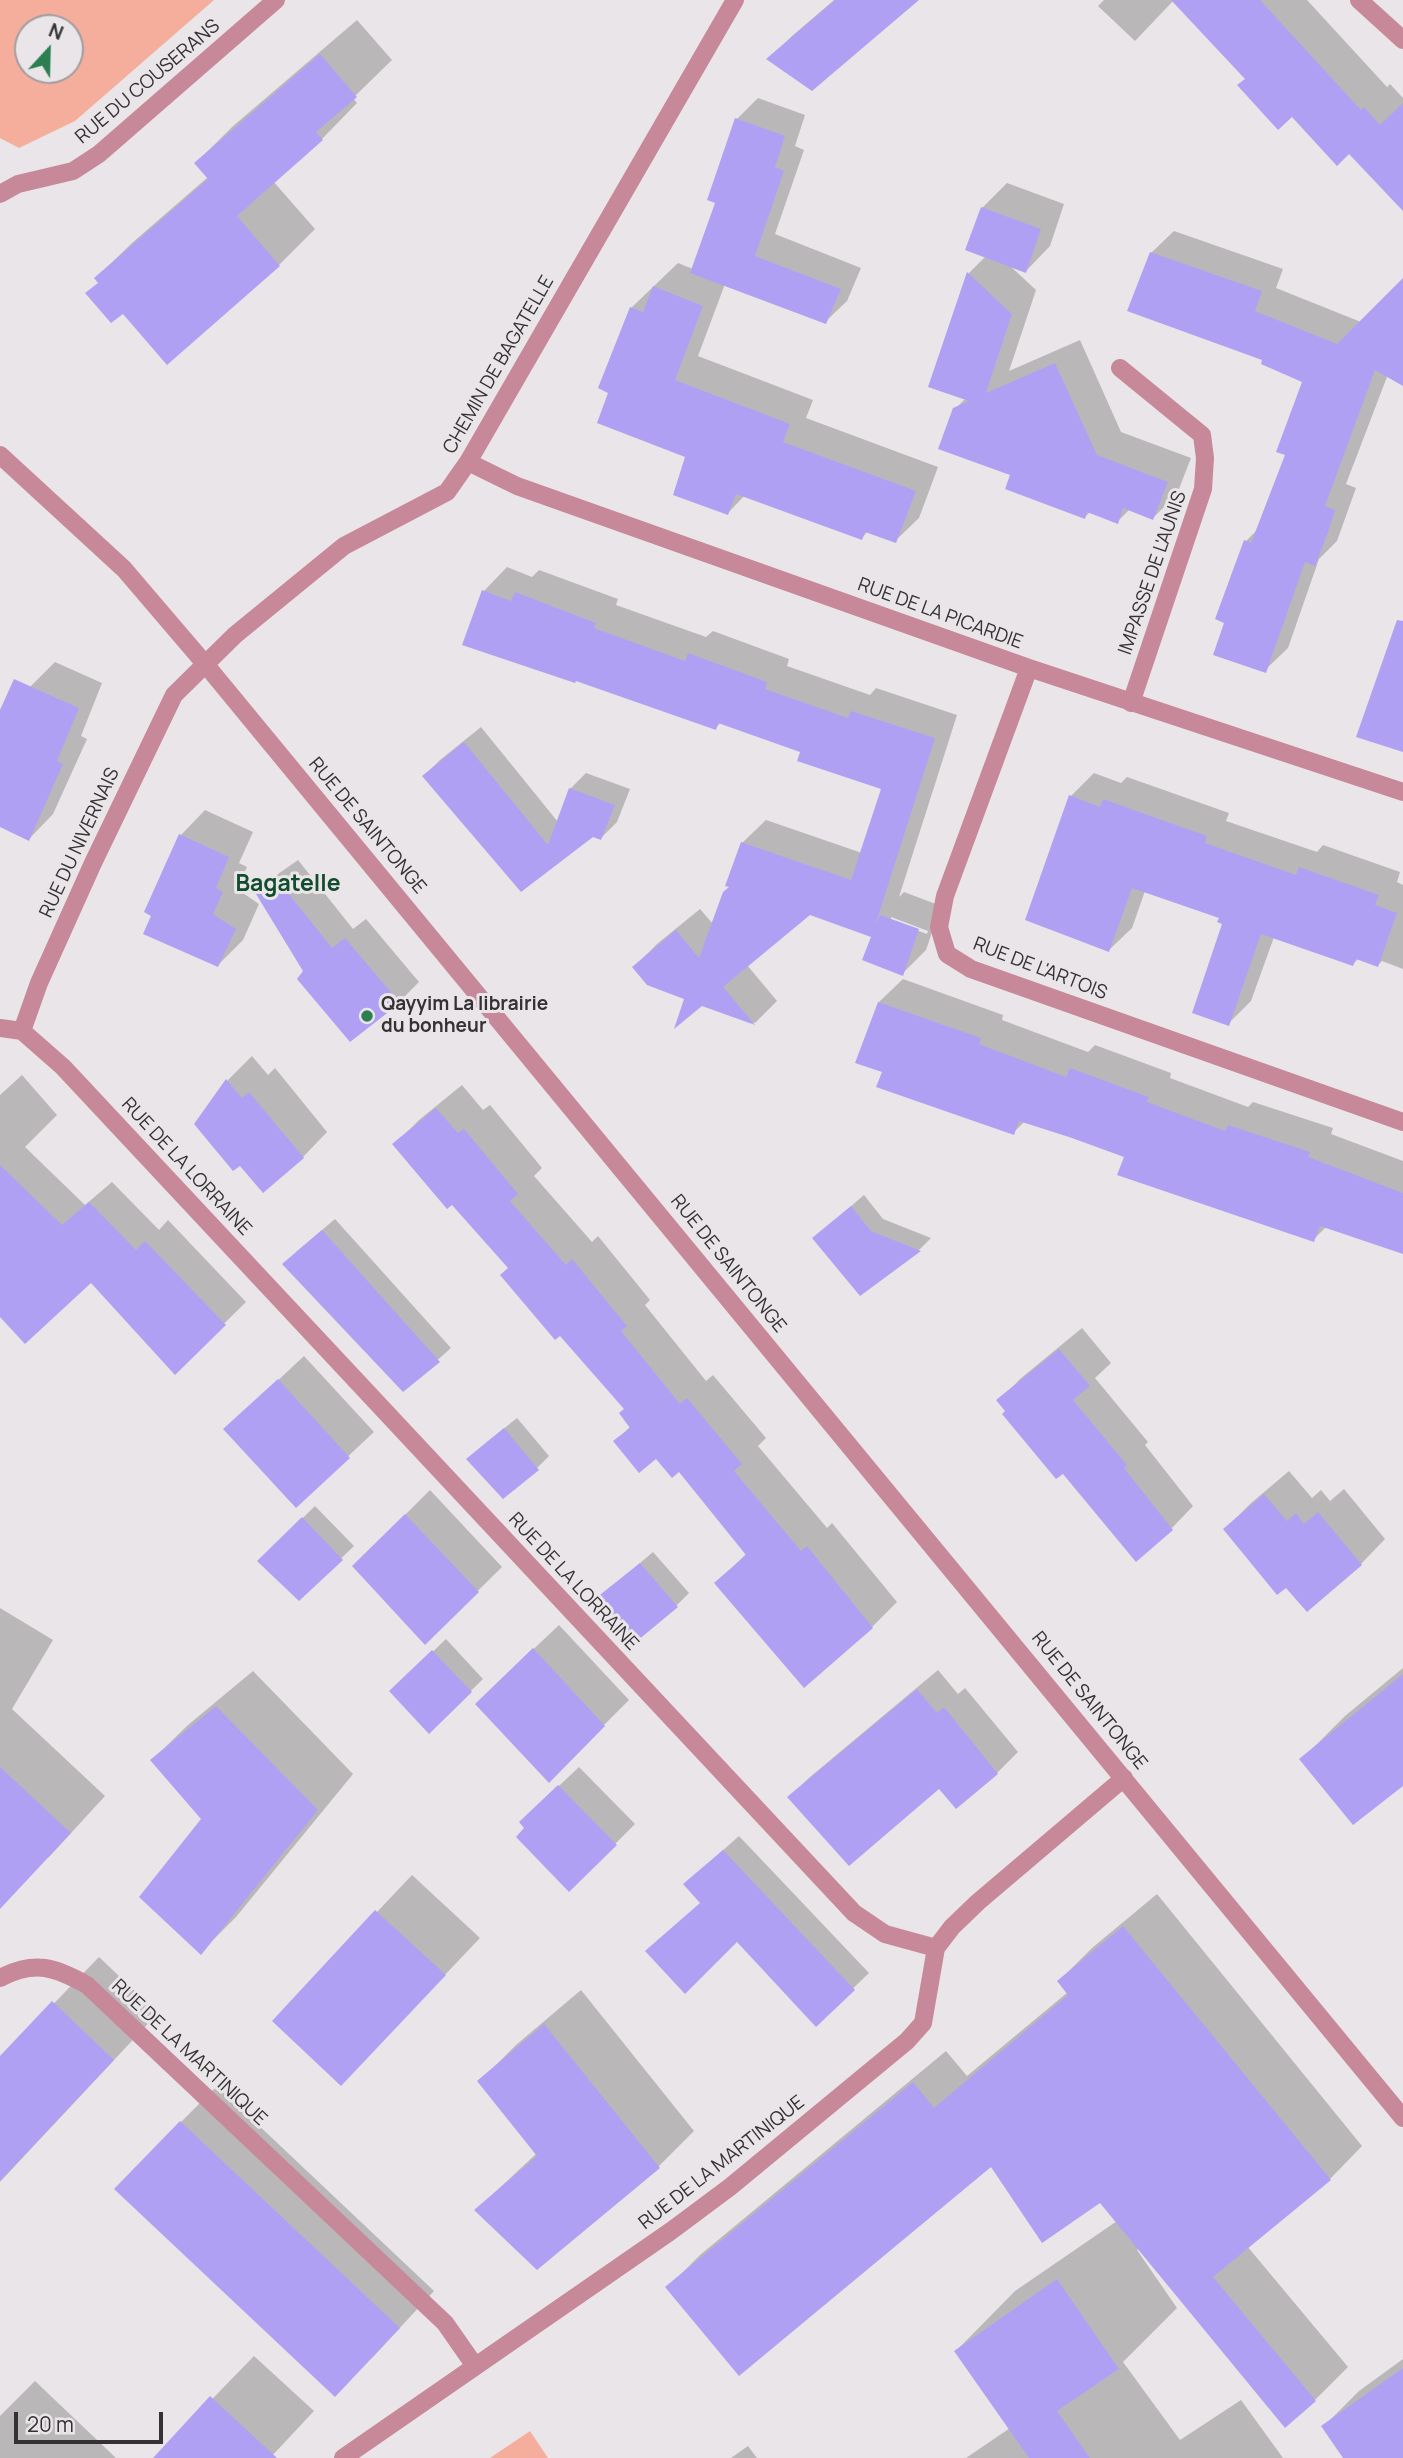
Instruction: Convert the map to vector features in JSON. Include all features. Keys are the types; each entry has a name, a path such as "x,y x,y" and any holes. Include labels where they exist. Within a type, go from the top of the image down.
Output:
{"street":[{"name":"RUE DU COUSERANS","path":"0,194 18,184 73,171 99,154 276,0"},
{"name":"CHEMIN DE BAGATELLE","path":"206,665 236,635 344,546 447,492 468,462 734,0"},
{"path":"1359,0 1403,40"},
{"name":"IMPASSE DE L'AUNIS","path":"1120,368 1202,435 1205,458 1203,489 1131,704"},
{"name":"RUE DE SAINTONGE","path":"0,455 124,569 206,665 1403,2118"},
{"name":"RUE DE LA PICARDIE","path":"468,462 517,486 1029,668 1403,792"},
{"name":"RUE DU NIVERNAIS","path":"22,1031 38,983 160,720 174,695 206,665"},
{"name":"RUE DE L'ARTOIS","path":"1029,668 945,896 939,927 947,954 971,969 1403,1122"},
{"path":"0,1028 22,1031"},
{"name":"RUE DE LA LORRAINE","path":"22,1031 64,1067 854,1913 885,1934 936,1948"},
{"path":"936,1948 952,1927 978,1902 1124,1778"},
{"name":"RUE DE LA MARTINIQUE","path":"343,2458 565,2306 730,2188 907,2041 923,2023 936,1948"},
{"name":"RUE DE LA MARTINIQUE","path":"0,1978 30,1967 61,1971 87,1985 445,2323 475,2366"}],"shaded area":[{"path":"0,0 214,0 75,121 19,148 0,138"},
{"path":"530,2431 548,2458 490,2458"}],"building":[{"path":"835,0 919,0 812,91 766,59"},
{"path":"1171,0 1260,0 1361,110 1364,107 1380,125 1403,103 1403,211 1349,154 1337,166 1292,117 1278,130 1237,85 1245,79"},
{"path":"320,54 357,97 316,132 323,140 237,216 280,266 167,365 123,314 111,323 85,293 98,283 94,278 208,179 194,163"},
{"path":"735,118 785,136 775,167 784,171 755,256 841,289 826,324 690,273 715,203 707,200"},
{"path":"981,207 1041,229 1026,273 965,250"},
{"path":"1150,252 1262,291 1255,311 1337,344 1403,278 1403,386 1375,370 1325,506 1335,510 1328,532 1315,566 1305,562 1266,673 1213,655 1224,623 1215,619 1244,540 1251,543 1285,455 1276,452 1302,382 1261,364 1262,360 1127,311"},
{"path":"967,272 1012,314 986,393 1055,363 1097,455 1168,482 1153,520 1123,508 1118,524 1087,512 1085,519 1005,489 1010,475 938,449 953,408 969,401 928,387"},
{"path":"653,286 703,306 675,380 790,424 783,442 916,491 896,543 865,532 862,540 736,494 728,515 673,495 685,457 597,423 608,393 598,388 630,307 643,312"},
{"path":"482,590 511,601 515,592 596,623 594,628 685,661 688,653 767,682 765,689 848,718 851,711 935,738 875,926 880,915 919,929 903,976 862,960 871,937 810,915 723,987 755,1025 702,1006 674,1029 684,999 647,985 632,967 676,930 699,958 723,892 729,887 725,886 741,842 851,880 881,789 797,761 800,752 718,723 716,730 462,645"},
{"path":"1397,620 1403,621 1403,752 1356,737"},
{"path":"14,679 79,708 57,761 63,764 29,841 0,827 0,710"},
{"path":"464,742 548,845 569,788 615,805 601,840 593,837 521,892 422,776"},
{"path":"1069,795 1100,807 1103,799 1207,836 1205,843 1296,875 1299,867 1379,895 1375,905 1397,913 1378,967 1356,959 1353,966 1261,934 1229,1026 1192,1013 1222,924 1217,922 1219,918 1132,888 1109,952 1025,920"},
{"path":"179,834 229,857 216,888 223,892 213,914 236,929 218,967 143,934 151,916 144,912"},
{"path":"277,879 332,948 345,938 400,1003 350,1042 297,979 303,971 256,894"},
{"path":"878,1002 981,1038 979,1044 1066,1077 1070,1068 1149,1097 1147,1102 1225,1131 1228,1125 1310,1152 1308,1157 1403,1193 1403,1254 1320,1226 1314,1242 1117,1175 1124,1157 1072,1138 1019,1121 1014,1135 876,1087 882,1072 855,1063"},
{"path":"226,1079 242,1098 249,1092 304,1158 263,1193 240,1166 233,1171 194,1124"},
{"path":"436,1108 458,1133 464,1129 518,1194 510,1201 566,1265 572,1259 627,1326 621,1331 680,1404 687,1398 742,1464 734,1471 801,1551 807,1546 873,1628 804,1688 714,1583 746,1555 679,1472 672,1478 656,1459 639,1473 613,1441 630,1428 619,1413 624,1409 560,1336 555,1340 500,1275 508,1268 452,1205 447,1209 392,1144"},
{"path":"0,1165 62,1225 89,1202 136,1250 145,1241 226,1325 175,1375 91,1283 25,1344 0,1317"},
{"path":"851,1206 871,1231 921,1251 860,1296 812,1238"},
{"path":"322,1230 440,1362 403,1392 282,1264"},
{"path":"1059,1349 1090,1386 1073,1400 1127,1465 1124,1468 1173,1530 1136,1562 1063,1474 1056,1479 1002,1414 1005,1411 996,1400"},
{"path":"278,1379 350,1458 296,1508 223,1429"},
{"path":"504,1428 539,1470 503,1499 466,1459"},
{"path":"1264,1494 1287,1521 1296,1513 1304,1524 1318,1512 1362,1565 1307,1612 1286,1588 1277,1595 1223,1529"},
{"path":"405,1514 479,1592 425,1645 352,1566"},
{"path":"302,1517 343,1560 299,1601 257,1561"},
{"path":"640,1563 678,1607 637,1641 596,1598"},
{"path":"533,1648 605,1726 549,1783 475,1704"},
{"path":"432,1650 472,1692 429,1734 389,1691"},
{"path":"1403,1674 1403,1786 1353,1825 1299,1759"},
{"path":"917,1689 937,1713 944,1707 998,1774 956,1809 939,1789 849,1866 787,1797"},
{"path":"216,1706 318,1810 201,1955 139,1897 201,1819 150,1760"},
{"path":"0,1767 71,1833 0,1909"},
{"path":"558,1785 617,1845 569,1892 516,1837 524,1828 519,1822"},
{"path":"723,1850 855,1990 816,2027 737,1942 685,1994 645,1951 700,1903 683,1884"},
{"path":"375,1910 446,1975 341,2086 272,2021"},
{"path":"1123,1926 1331,2180 1213,2277 1316,2401 1285,2428 1100,2203 1042,2243 991,2167 739,2376 665,2287 913,2082 934,2108 1068,1995 1057,1981"},
{"path":"52,2001 114,2060 0,2181 0,2056"},
{"path":"544,2024 660,2168 537,2270 474,2210 537,2156 477,2081"},
{"path":"180,2121 400,2328 335,2397 114,2189"},
{"path":"1057,2279 1119,2369 1057,2411 1090,2458 1029,2458 954,2351"},
{"path":"1403,2368 1403,2458 1343,2458 1321,2426"},
{"path":"210,2396 277,2458 153,2458"}],"place":[{"name":"Qayyim La librairie du bonheur","path":"367,1016"}],"district":[{"name":"Bagatelle","path":"288,885"}]}
